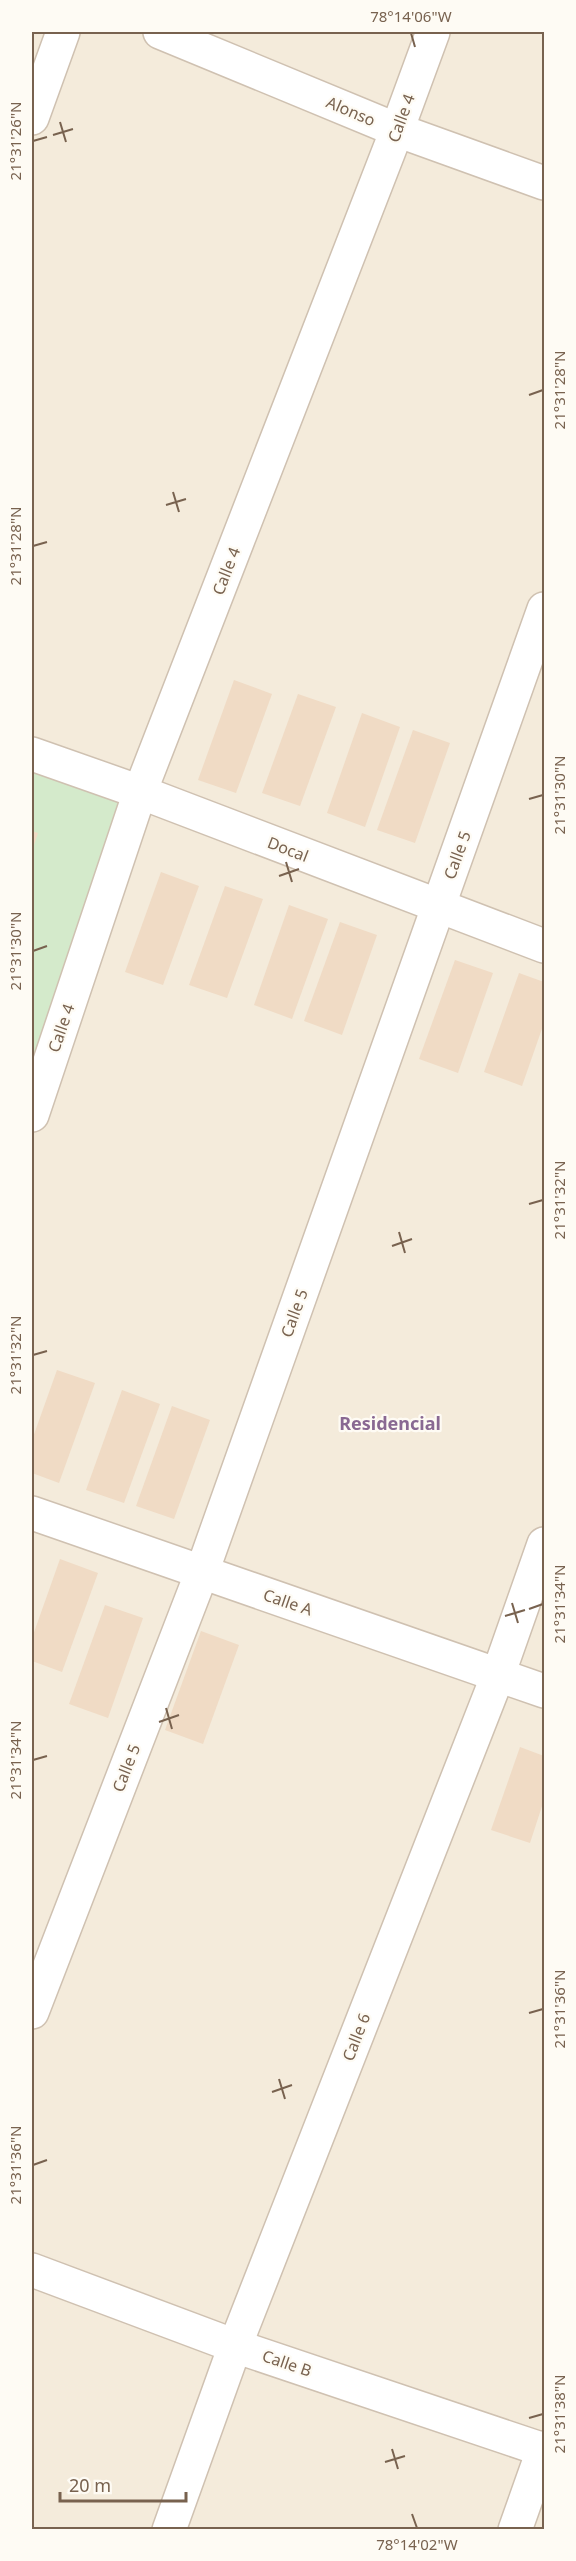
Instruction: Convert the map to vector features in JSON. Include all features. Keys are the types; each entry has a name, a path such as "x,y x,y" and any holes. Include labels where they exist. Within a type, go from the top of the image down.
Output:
{"street":[{"path":"32,118 63,32"},
{"name":"Alonso","path":"160,32 397,130 544,183"},
{"name":"Calle 4","path":"32,1115 140,792 433,32"},
{"name":"Calle 5","path":"32,2012 201,1572 544,609"},
{"name":"Docal","path":"32,754 140,792 544,946"},
{"name":"Calle A","path":"32,1513 544,1691"},
{"name":"Calle 6","path":"169,2529 235,2346 498,1675 544,1544"},
{"name":"Calle B","path":"32,2270 235,2346 544,2449"},
{"path":"515,2529 544,2449"}],"shaded area":[{"path":"32,32 544,32 544,2529 32,2529"}],"green space":[{"path":"32,754 140,792 32,1115"}],"building":[{"path":"234,680 272,694 236,793 198,780"},
{"path":"298,694 336,707 300,806 262,793"},
{"path":"362,713 400,727 365,827 327,813"},
{"path":"413,730 450,743 415,843 377,830"},
{"path":"32,831 38,833 32,851"},
{"path":"161,872 199,886 163,985 125,972"},
{"path":"225,886 263,899 227,998 189,985"},
{"path":"289,905 328,919 292,1019 254,1005"},
{"path":"340,922 377,935 342,1035 304,1021"},
{"path":"455,960 493,973 458,1073 419,1059"},
{"path":"519,973 544,982 544,1023 522,1086 484,1072"},
{"path":"57,1370 95,1383 59,1483 32,1473 32,1440"},
{"path":"122,1390 160,1404 124,1503 86,1490"},
{"path":"172,1406 210,1420 174,1519 136,1506"},
{"path":"60,1559 98,1573 62,1672 32,1661 32,1638"},
{"path":"105,1605 143,1618 108,1718 69,1704"},
{"path":"201,1631 239,1645 203,1744 165,1730"},
{"path":"520,1747 544,1756 544,1800 530,1843 491,1830"}],"district":[{"name":"Residencial","path":"390,1423"}]}
